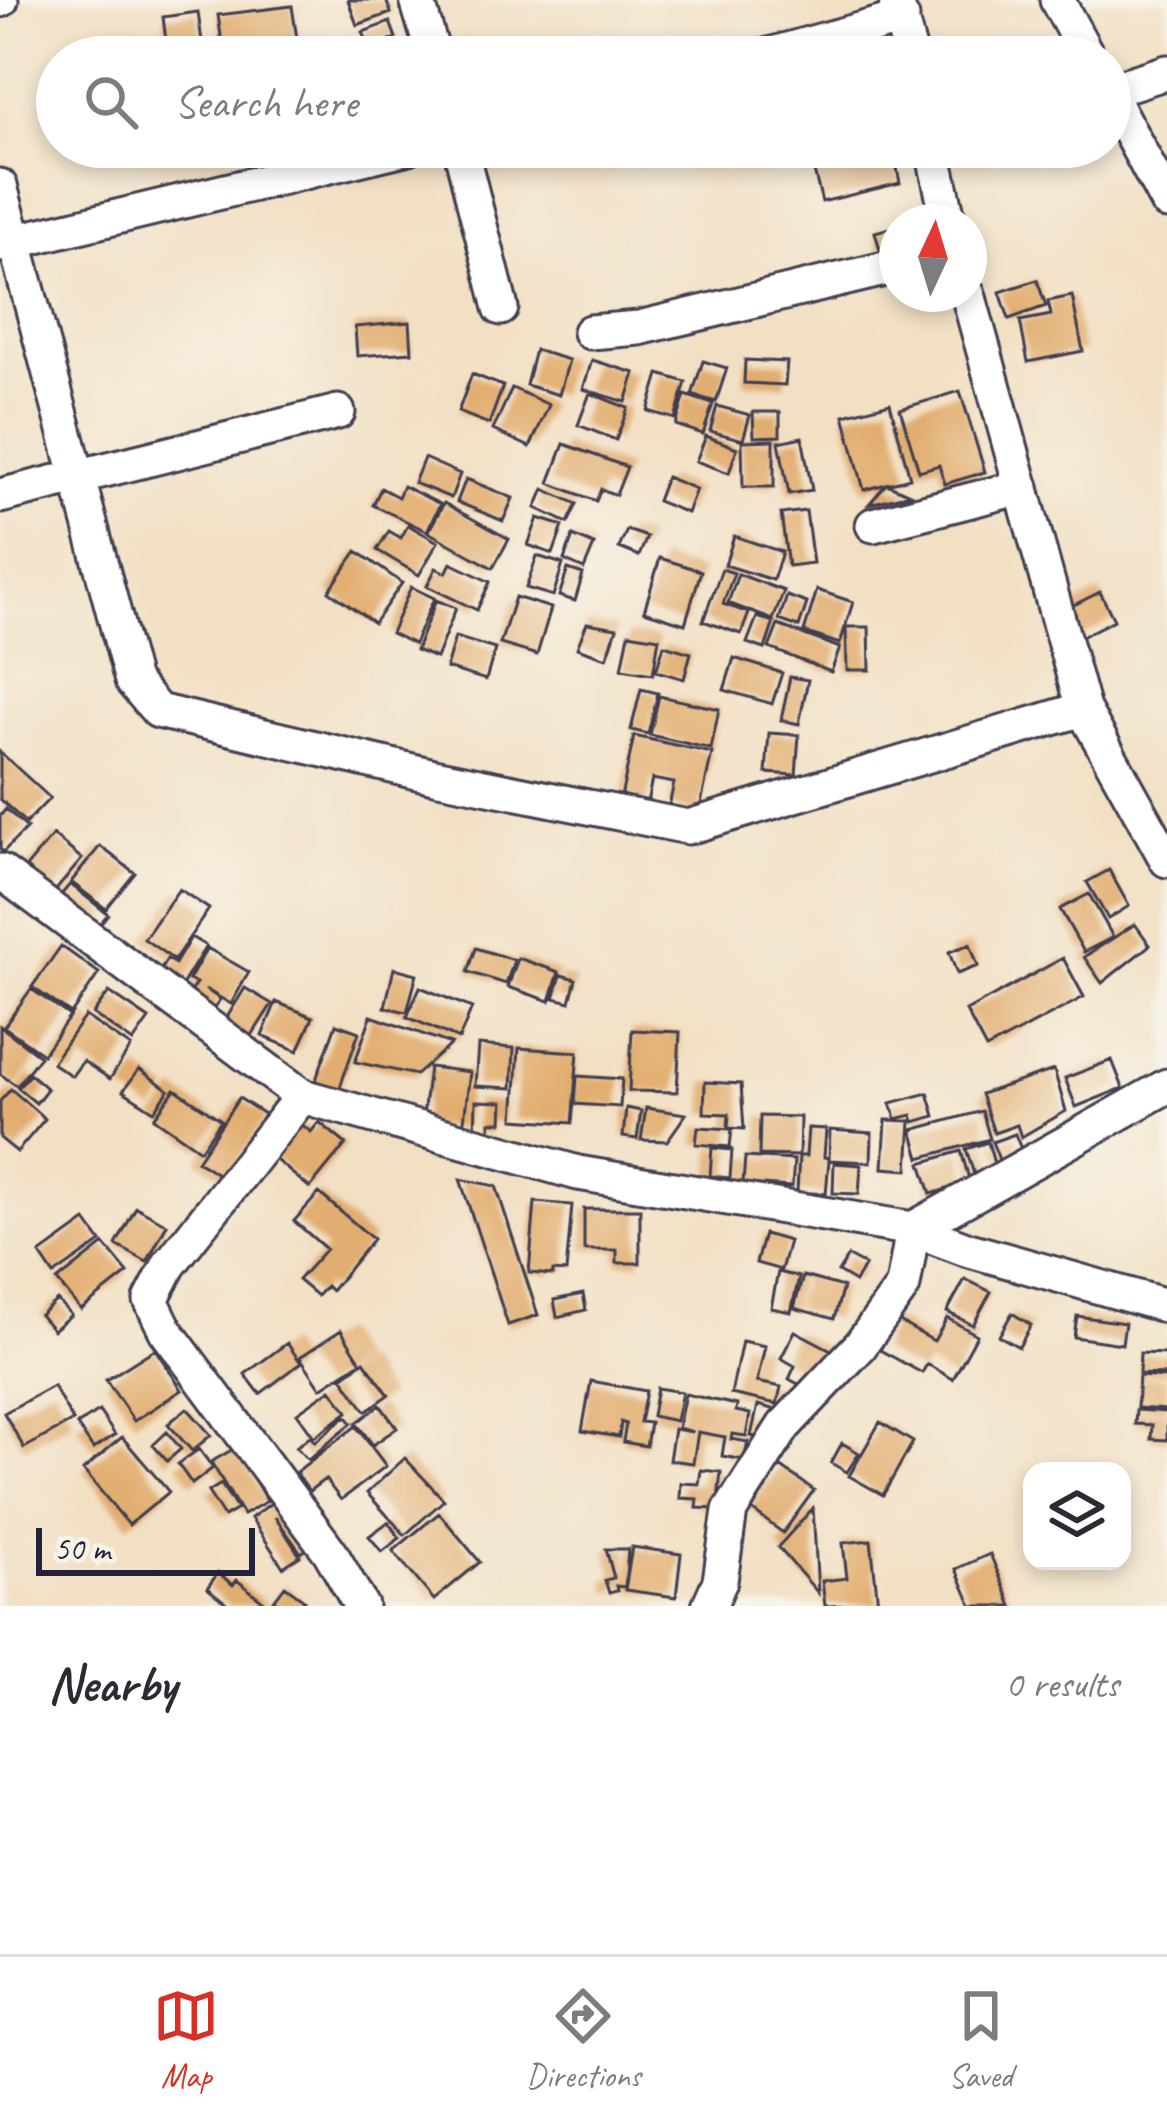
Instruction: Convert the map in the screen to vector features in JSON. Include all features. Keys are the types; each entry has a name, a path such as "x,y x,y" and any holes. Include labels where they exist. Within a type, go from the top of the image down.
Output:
{"street":[{"path":"417,0 428,36"},
{"path":"1057,0 1077,36"},
{"path":"822,36 899,9"},
{"path":"1131,85 1167,72"},
{"path":"1131,133 1167,202"},
{"path":"7,243 321,168"},
{"path":"465,168 501,308"},
{"path":"937,168 945,204"},
{"path":"0,186 7,243 133,680 158,711 434,776 688,827 1083,709"},
{"path":"590,332 639,328 879,270"},
{"path":"973,312 1083,709 1167,860"},
{"path":"0,496 338,412"},
{"path":"873,525 1022,487"},
{"path":"0,872 302,1096 578,1173 913,1229 966,1249 1167,1306"},
{"path":"913,1229 1167,1086"},
{"path":"302,1096 169,1265 152,1300 166,1331 330,1552 361,1606"},
{"path":"709,1606 720,1581 730,1511 784,1426 860,1346 903,1286 913,1229"}],"building":[{"path":"348,0 386,0 391,13 357,25"},
{"path":"292,6 297,36 221,36 218,15"},
{"path":"198,12 201,36 165,36 163,17"},
{"path":"390,22 395,36 365,36 363,32"},
{"path":"897,168 900,183 822,202 814,171"},
{"path":"1037,280 1046,306 1009,319 1000,292"},
{"path":"1072,296 1083,351 1028,362 1020,321 1051,315 1048,301"},
{"path":"410,322 412,352 357,356 355,327"},
{"path":"535,350 569,360 559,395 526,385"},
{"path":"592,360 635,373 626,402 583,389"},
{"path":"745,360 787,362 785,385 744,383"},
{"path":"703,361 727,368 716,402 692,395"},
{"path":"472,374 503,386 489,424 458,412"},
{"path":"659,374 686,382 675,419 648,411"},
{"path":"512,388 549,405 530,447 493,430"},
{"path":"960,391 985,472 945,484 939,465 919,471 900,409"},
{"path":"590,393 628,408 616,440 578,425"},
{"path":"685,395 713,404 703,434 676,425"},
{"path":"890,403 910,478 887,484 910,494 869,504 886,484 864,490 844,415"},
{"path":"717,406 750,415 743,440 710,431"},
{"path":"753,412 780,412 780,436 754,437"},
{"path":"706,436 737,448 729,473 696,461"},
{"path":"802,437 812,490 789,494 779,442"},
{"path":"774,440 774,487 743,487 742,441"},
{"path":"564,444 627,467 616,495 601,489 596,501 549,483"},
{"path":"424,458 460,474 451,498 414,483"},
{"path":"666,477 696,489 687,513 657,501"},
{"path":"466,479 513,498 503,521 457,502"},
{"path":"403,486 440,504 427,531 373,505 381,488 398,497"},
{"path":"544,489 577,504 568,523 536,508"},
{"path":"444,503 509,539 493,568 428,532"},
{"path":"806,511 813,563 788,566 781,514"},
{"path":"538,518 563,526 553,554 528,545"},
{"path":"408,525 438,542 419,575 377,550 389,531 401,538"},
{"path":"627,530 647,537 639,556 619,548"},
{"path":"573,536 594,545 584,569 564,560"},
{"path":"734,536 782,552 773,580 725,565"},
{"path":"357,551 402,583 374,623 329,591"},
{"path":"537,556 563,564 553,596 526,588"},
{"path":"660,558 701,571 685,624 644,611"},
{"path":"451,563 490,582 477,610 427,586 436,568 446,573"},
{"path":"568,569 583,574 575,601 559,596"},
{"path":"722,569 734,573 723,604 749,613 741,634 703,621"},
{"path":"738,574 784,591 773,620 728,603"},
{"path":"411,587 434,598 414,644 391,633"},
{"path":"817,590 853,602 840,644 804,632"},
{"path":"1100,592 1114,620 1077,639 1062,611"},
{"path":"787,596 807,603 799,627 779,620"},
{"path":"515,597 551,608 537,655 500,644"},
{"path":"436,600 456,608 436,658 416,650"},
{"path":"757,617 774,622 765,649 747,643"},
{"path":"587,623 617,628 607,658 577,648"},
{"path":"778,625 840,648 831,672 769,648"},
{"path":"846,627 869,627 870,670 847,670"},
{"path":"629,633 659,638 653,674 622,669"},
{"path":"455,637 495,649 486,680 446,668"},
{"path":"664,645 691,653 684,679 656,671"},
{"path":"734,658 782,673 772,704 724,690"},
{"path":"790,677 808,680 799,724 781,720"},
{"path":"641,689 658,693 648,734 631,730"},
{"path":"659,696 719,709 711,749 650,735"},
{"path":"769,733 799,735 796,775 766,773"},
{"path":"634,736 712,753 699,813 669,806 674,783 652,779 646,807 620,802"},
{"path":"0,752 50,798 26,823 0,799"},
{"path":"6,809 27,828 3,852 0,816"},
{"path":"53,835 82,859 51,896 22,872"},
{"path":"100,846 135,873 106,909 71,882"},
{"path":"1109,870 1129,906 1108,919 1087,882"},
{"path":"70,884 108,914 95,930 57,900"},
{"path":"179,889 209,909 174,960 144,939"},
{"path":"1089,894 1113,937 1084,952 1060,909"},
{"path":"1135,924 1150,945 1102,983 1084,957"},
{"path":"191,937 206,946 176,995 153,982 167,959 175,964"},
{"path":"970,944 978,966 957,974 949,952"},
{"path":"61,946 99,973 71,1014 32,987"},
{"path":"207,948 249,972 231,1004 205,989 220,999 213,1011 188,996 196,983 189,980"},
{"path":"476,948 514,960 506,984 468,972"},
{"path":"518,958 559,972 550,1001 508,987"},
{"path":"1063,958 1084,997 986,1049 966,1011"},
{"path":"394,968 417,974 407,1012 385,1007"},
{"path":"561,975 576,979 570,1002 554,998"},
{"path":"420,987 472,1008 459,1039 407,1017"},
{"path":"245,988 272,1004 247,1043 221,1027"},
{"path":"31,989 70,1016 43,1054 4,1027"},
{"path":"109,992 149,1019 133,1042 93,1014"},
{"path":"276,1002 313,1017 298,1051 262,1036"},
{"path":"85,1016 131,1047 110,1079 83,1061 72,1076 52,1063"},
{"path":"371,1016 451,1044 416,1075 355,1062"},
{"path":"336,1024 359,1032 337,1096 313,1088"},
{"path":"0,1026 40,1056 17,1086 0,1074"},
{"path":"632,1030 680,1032 677,1092 629,1091"},
{"path":"478,1045 514,1048 512,1088 475,1086"},
{"path":"519,1048 578,1052 572,1123 514,1119"},
{"path":"1112,1060 1123,1088 1076,1107 1065,1078"},
{"path":"429,1067 470,1072 463,1129 422,1124"},
{"path":"139,1069 169,1090 154,1111 123,1091"},
{"path":"1054,1070 1066,1111 1021,1137 1017,1125 994,1133 981,1094"},
{"path":"30,1074 47,1089 36,1103 18,1088"},
{"path":"577,1076 622,1079 620,1107 575,1104"},
{"path":"705,1082 741,1084 744,1129 728,1128 729,1114 704,1113"},
{"path":"11,1089 45,1119 17,1152 0,1138 0,1101"},
{"path":"175,1089 221,1120 200,1150 154,1118"},
{"path":"928,1093 935,1116 914,1122 912,1115 896,1119 891,1103"},
{"path":"239,1098 267,1116 225,1179 197,1161"},
{"path":"476,1101 503,1102 502,1122 490,1122 490,1133 475,1132"},
{"path":"626,1108 641,1111 637,1139 623,1137"},
{"path":"646,1108 686,1114 667,1141 641,1140"},
{"path":"982,1111 990,1139 920,1158 912,1130"},
{"path":"760,1116 800,1117 799,1156 759,1155"},
{"path":"886,1120 911,1121 908,1170 883,1168"},
{"path":"319,1122 346,1144 310,1188 272,1157 300,1123 311,1132"},
{"path":"698,1127 732,1129 730,1147 696,1144"},
{"path":"808,1128 826,1129 824,1157 829,1158 830,1130 872,1133 871,1162 829,1160 826,1194 797,1192 799,1156 806,1156"},
{"path":"1015,1134 1023,1154 1000,1162 992,1142"},
{"path":"988,1142 995,1167 974,1174 966,1149"},
{"path":"712,1148 732,1150 730,1178 710,1176"},
{"path":"961,1151 970,1182 931,1194 921,1163"},
{"path":"745,1157 794,1160 792,1187 743,1184"},
{"path":"834,1163 861,1165 859,1194 833,1193"},
{"path":"460,1179 496,1186 538,1315 508,1325"},
{"path":"319,1193 373,1239 331,1291 326,1286 317,1296 298,1280 326,1249 294,1221"},
{"path":"535,1202 572,1205 566,1272 529,1273"},
{"path":"136,1207 167,1224 147,1262 116,1245"},
{"path":"584,1209 640,1209 640,1263 617,1263 617,1250 584,1250"},
{"path":"86,1221 101,1242 54,1275 40,1254"},
{"path":"764,1234 789,1241 781,1270 756,1263"},
{"path":"104,1244 128,1273 81,1310 57,1281"},
{"path":"848,1256 865,1265 855,1282 838,1272"},
{"path":"778,1272 799,1277 791,1312 771,1308"},
{"path":"803,1276 843,1287 834,1319 794,1308"},
{"path":"965,1279 991,1292 973,1325 947,1312"},
{"path":"583,1294 586,1310 557,1317 554,1300"},
{"path":"57,1300 71,1315 53,1330 40,1315"},
{"path":"1012,1313 1031,1325 1019,1347 999,1336"},
{"path":"1077,1316 1125,1323 1122,1344 1074,1337"},
{"path":"947,1318 977,1335 953,1379 927,1364 922,1373 880,1350 896,1320 934,1341"},
{"path":"341,1330 361,1362 321,1388 300,1357"},
{"path":"795,1331 831,1350 810,1390 789,1379 795,1366 781,1358"},
{"path":"742,1341 765,1346 757,1382 781,1387 777,1404 731,1394"},
{"path":"287,1343 301,1363 260,1394 245,1374"},
{"path":"155,1349 182,1390 134,1421 106,1380"},
{"path":"1140,1353 1167,1354 1167,1375 1139,1374"},
{"path":"364,1361 389,1395 366,1411 342,1377"},
{"path":"1139,1376 1167,1378 1167,1410 1137,1408"},
{"path":"591,1381 646,1391 640,1422 650,1423 646,1446 623,1442 626,1424 621,1422 619,1437 582,1431"},
{"path":"53,1386 73,1421 24,1448 4,1413"},
{"path":"657,1388 682,1392 676,1421 652,1416"},
{"path":"331,1389 348,1412 314,1437 297,1413"},
{"path":"685,1394 737,1405 736,1411 750,1414 746,1436 732,1434 731,1439 748,1442 744,1460 722,1456 725,1437 698,1432 693,1463 669,1460 674,1429 693,1432 678,1428"},
{"path":"380,1405 397,1428 373,1445 356,1423"},
{"path":"758,1405 777,1410 770,1440 751,1436"},
{"path":"187,1408 211,1435 192,1451 168,1424"},
{"path":"1136,1410 1167,1412 1167,1440 1151,1439 1152,1425 1135,1424"},
{"path":"99,1411 115,1435 93,1449 77,1425"},
{"path":"346,1416 352,1423 308,1460 296,1447 310,1436 315,1442"},
{"path":"880,1422 913,1442 883,1495 849,1476"},
{"path":"356,1426 386,1466 341,1500 325,1479 309,1491 296,1472"},
{"path":"167,1432 181,1449 167,1461 153,1445"},
{"path":"122,1437 169,1492 129,1525 83,1470"},
{"path":"842,1443 859,1453 847,1472 831,1463"},
{"path":"235,1448 267,1501 243,1515 211,1462"},
{"path":"199,1449 213,1468 192,1484 178,1464"},
{"path":"405,1458 444,1500 405,1535 367,1493"},
{"path":"780,1466 814,1490 783,1533 749,1508"},
{"path":"701,1470 721,1472 717,1509 697,1508 698,1499 680,1498 681,1483 699,1484"},
{"path":"221,1484 237,1509 224,1517 208,1492"},
{"path":"282,1495 314,1544 301,1553 275,1517 300,1556 283,1567 251,1518"},
{"path":"813,1508 818,1593 778,1547"},
{"path":"439,1513 480,1562 434,1600 393,1551"},
{"path":"388,1522 400,1538 382,1552 369,1536"},
{"path":"871,1540 878,1604 825,1606 822,1581 847,1578 843,1543"},
{"path":"632,1547 681,1554 676,1597 625,1590"},
{"path":"606,1549 628,1549 625,1587 616,1586 617,1591 609,1593 605,1580 614,1578"},
{"path":"990,1554 1012,1606 972,1606 956,1569"},
{"path":"218,1573 233,1585 237,1580 269,1606 230,1606 207,1588"},
{"path":"285,1586 304,1600 300,1606 270,1606"}]}
